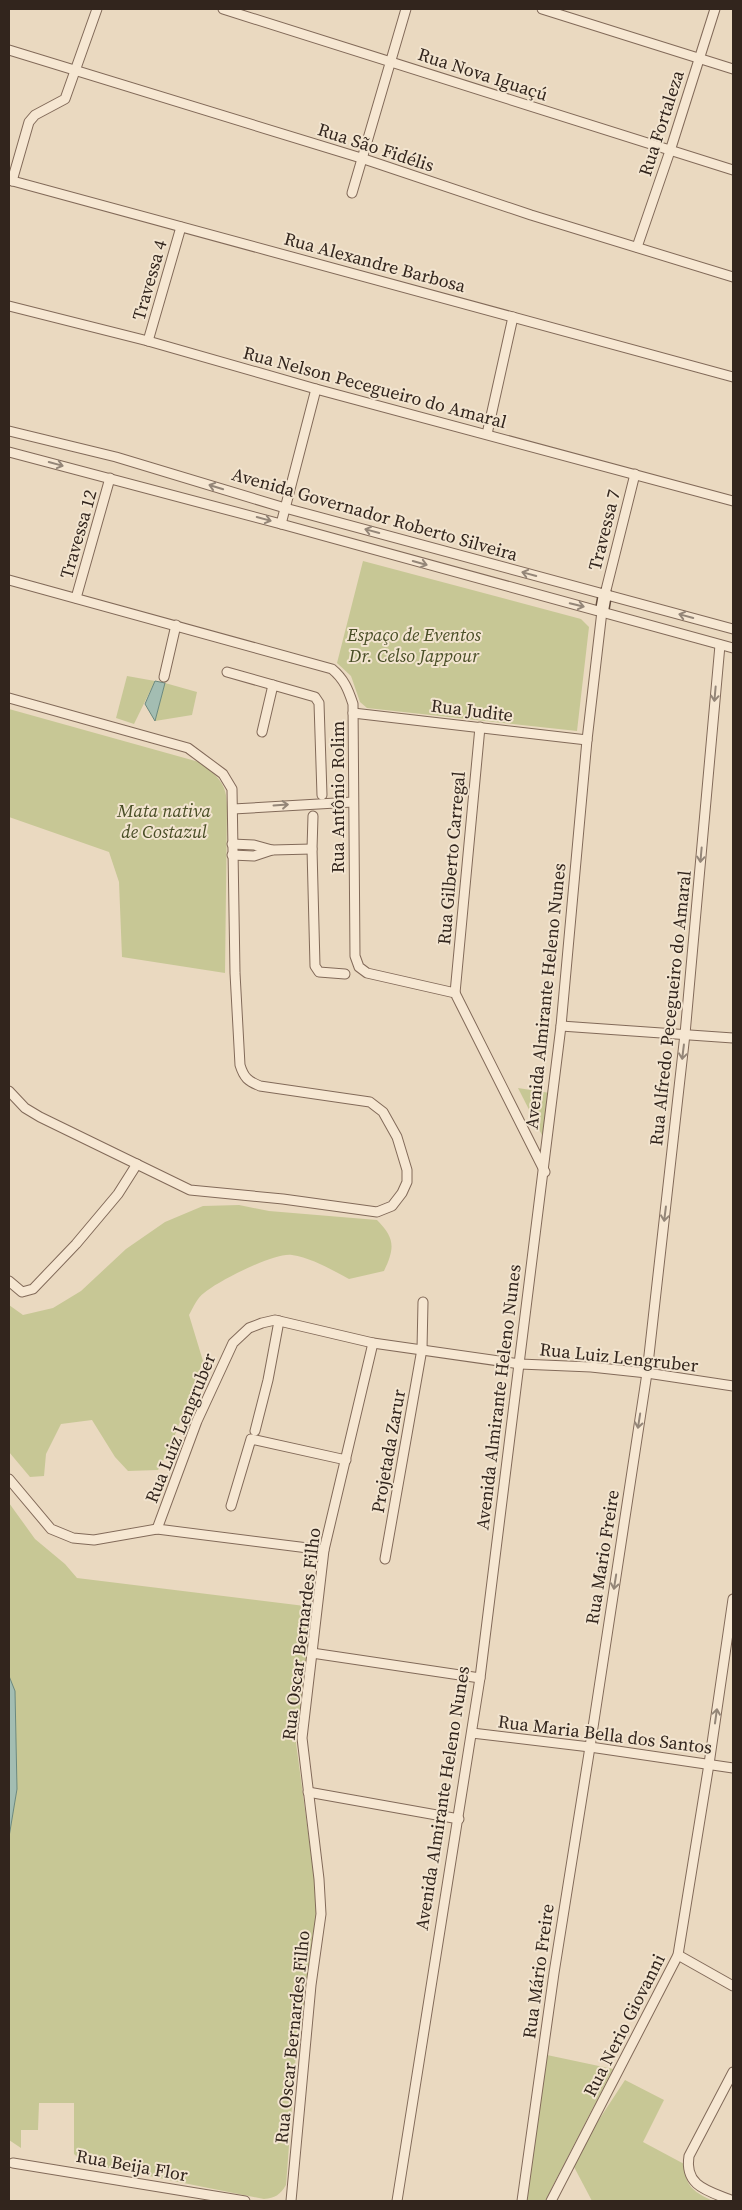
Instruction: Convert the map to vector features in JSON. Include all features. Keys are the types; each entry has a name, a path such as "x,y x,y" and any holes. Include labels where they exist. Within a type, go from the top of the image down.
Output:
{"street":[{"path":"10,180 29,122 35,115 65,99 97,9"},
{"name":"Rua Nova Iguaçú","path":"222,9 733,170"},
{"path":"352,193 406,9"},
{"path":"542,9 733,69"},
{"name":"Rua Fortaleza","path":"637,247 715,9"},
{"name":"Rua São Fidélis","path":"9,50 258,128 361,158 531,215 733,277"},
{"name":"Rua Alexandre Barbosa","path":"10,180 733,377"},
{"name":"Travessa 4","path":"148,341 181,227"},
{"name":"Rua Nelson Pecegueiro do Amaral","path":"9,306 148,341 316,389 733,500"},
{"path":"487,434 513,316"},
{"path":"281,524 316,389"},
{"name":"Avenida Governador Roberto Silveira","path":"9,431 116,456 285,508 733,629"},
{"name":"Avenida Governador Roberto Silveira","path":"9,452 281,524 733,648"},
{"name":"Travessa 7","path":"605,594 635,474"},
{"name":"Travessa 12","path":"76,598 110,478"},
{"name":"Rua Antônio Rolim","path":"9,580 332,668 348,688 353,713 355,956 359,967 367,973 455,993"},
{"name":"Avenida Almirante Heleno Nunes","path":"397,2201 480,1678 562,1026 588,740 605,594"},
{"path":"164,678 176,625"},
{"name":"Rua Alfredo Pecegueiro do Amaral","path":"647,1373 686,1034 720,645"},
{"path":"227,672 315,697 319,703 322,796"},
{"path":"262,732 273,685"},
{"path":"9,698 188,748 222,774 232,789 236,983 240,1065 243,1074 248,1081 260,1086 370,1102 383,1112 397,1137 407,1170 407,1182 402,1193 392,1206 377,1212 284,1199 190,1190 25,1108 9,1091"},
{"name":"Rua Judite","path":"353,713 588,740"},
{"name":"Rua Gilberto Carregal","path":"455,993 480,727"},
{"path":"233,809 353,802"},
{"path":"313,816 312,849 316,969 319,972 345,974"},
{"path":"232,844 262,846 272,850"},
{"path":"232,855 254,856 272,850 312,849"},
{"path":"455,993 545,1172"},
{"path":"562,1026 733,1038"},
{"path":"9,1281 22,1292 33,1289 76,1244 118,1194 137,1164"},
{"name":"Projetada Zarur","path":"385,1559 422,1349 423,1302"},
{"path":"255,1431 268,1380 279,1321"},
{"name":"Rua Luiz Lengruber","path":"157,1529 197,1421 233,1343 249,1328 262,1323 279,1321 373,1343 520,1364 591,1367 733,1386"},
{"name":"Rua Oscar Bernardes Filho","path":"291,2201 311,1985 321,1914 319,1879 302,1738 324,1550 373,1343"},
{"name":"Rua Mario Freire","path":"590,1747 647,1373"},
{"path":"231,1506 251,1439 346,1460"},
{"path":"9,1479 51,1529 72,1538 94,1540 157,1529 324,1550"},
{"name":"Rua Nerio Giovanni","path":"551,2201 678,1955 733,1599"},
{"path":"312,1653 480,1678"},
{"name":"Rua Maria Bella dos Santos","path":"472,1733 590,1747 733,1768"},
{"name":"Rua Mário Freire","path":"522,2201 554,1972 590,1747"},
{"path":"308,1792 459,1819"},
{"path":"678,1955 733,1986"},
{"path":"733,2072 689,2156 687,2168 690,2178 696,2184 733,2201"},
{"name":"Rua Beija Flor","path":"13,2163 245,2201"}],"green space":[{"name":"Espaço de Eventos Dr. Celso Jappour","path":"363,561 581,619 589,627 577,731 367,708 360,702 351,676 337,663"},
{"path":"127,676 155,681 134,724 116,718"},
{"path":"165,683 197,692 192,715 155,721"},
{"name":"Mata nativa de Costazul","path":"9,709 199,762 220,780 227,798 225,973 122,957 119,882 109,852 9,817"},
{"path":"518,1088 550,1093 545,1141"},
{"path":"239,1205 269,1211 377,1220 390,1238 391,1250 388,1263 384,1271 349,1279 307,1259 284,1255 247,1268 221,1282 202,1295 195,1303 189,1315 203,1361 170,1448 158,1470 128,1471 115,1457 92,1420 61,1424 46,1454 44,1476 30,1477 9,1452 9,1305 23,1315 53,1308 81,1291 126,1249 165,1222 203,1206"},
{"path":"9,1503 35,1539 65,1564 77,1578 313,1607 296,1743 316,1891 316,1917 304,2021 297,2040 286,2185 274,2197 264,2199 84,2163 74,2154 74,2103 39,2103 38,2130 21,2130 21,2148 9,2140 9,1837 17,1789 15,1691 9,1676"},
{"path":"547,2055 613,2069 545,2201 526,2201"},
{"path":"625,2080 664,2100 643,2142 686,2165 687,2178 692,2188 713,2201 592,2201 573,2165 585,2141"}],"shaded area":[{"path":"155,681 165,683 155,721 145,704"},
{"path":"9,1676 15,1691 17,1789 9,1837"}]}
